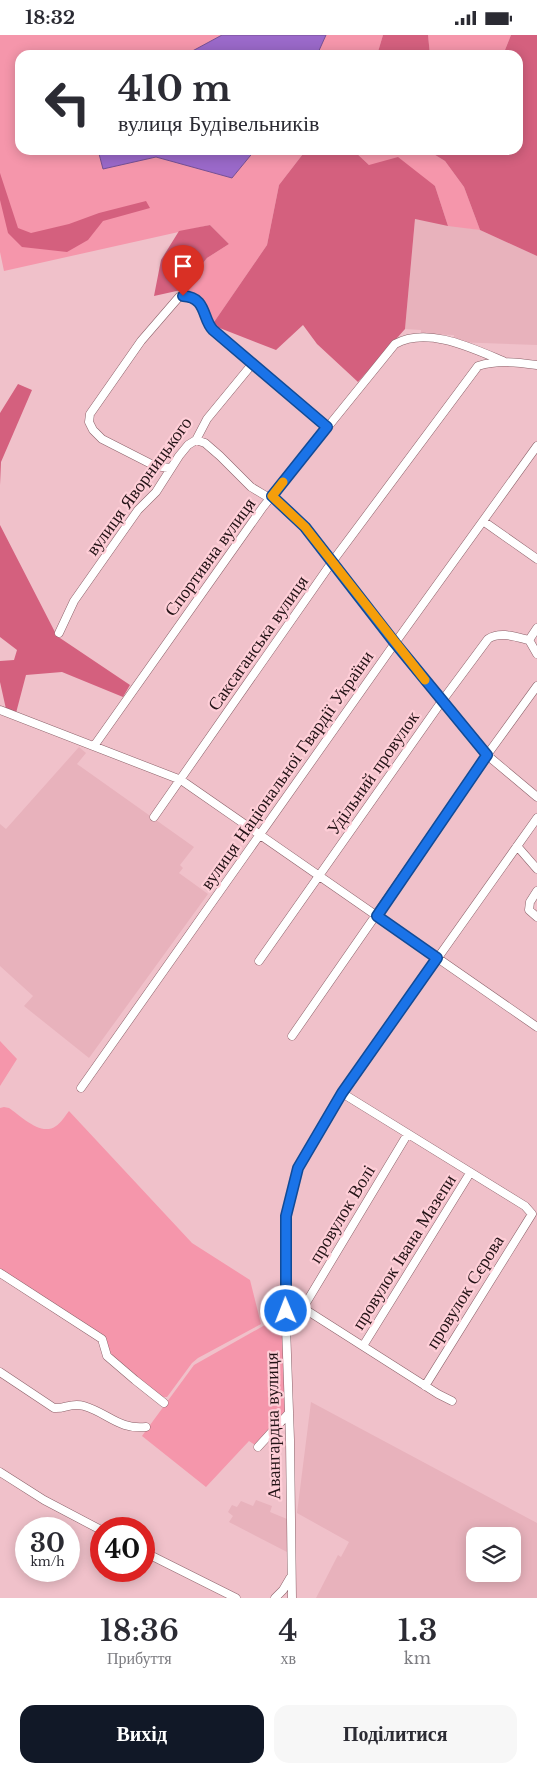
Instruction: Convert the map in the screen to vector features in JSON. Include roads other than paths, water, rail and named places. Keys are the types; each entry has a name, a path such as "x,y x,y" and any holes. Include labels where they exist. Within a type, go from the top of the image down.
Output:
{"street":[{"path":"170,468 155,466 102,439 93,430 89,422 90,414 141,341 179,297 187,296 192,298 203,307 208,323 213,330 327,427"},
{"name":"Спортивна вулиця","path":"94,746 272,496 395,344 404,339 415,337 442,339 480,351 503,361"},
{"path":"503,361 537,365"},
{"name":"Саксаганська вулиця","path":"154,817 332,562 478,366 490,362 503,361"},
{"name":"вулиця Яворницького","path":"59,633 74,601 138,510 156,492 170,468 188,445 196,440 207,419 253,363"},
{"path":"196,440 205,443 251,487 266,496 272,496 305,527 395,643 487,755 537,797"},
{"name":"вулиця Національної Гвардії України","path":"81,1089 395,643 537,446"},
{"path":"483,521 537,559"},
{"path":"537,628 529,640 537,654"},
{"name":"Удільний провулок","path":"259,961 442,701 488,639 501,635 529,640"},
{"path":"292,1036 537,686"},
{"path":"0,710 181,779 537,1027"},
{"name":"Авангардна вулиця","path":"292,1598 290,1578 285,1298 286,1216 298,1168 342,1093 537,818"},
{"path":"517,846 537,869"},
{"path":"537,891 530,902 529,910 537,917"},
{"path":"342,1093 470,1173"},
{"name":"провулок Волі","path":"303,1308 407,1135"},
{"name":"провулок Сєрова","path":"425,1386 532,1214 525,1206 470,1173"},
{"name":"провулок Івана Мазепи","path":"363,1346 470,1173"},
{"path":"0,1273 102,1339 107,1356 164,1403"},
{"path":"285,1298 452,1401"},
{"path":"0,1372 54,1408 71,1404 79,1405 99,1412 123,1425 137,1428 146,1427"},
{"path":"258,1447 288,1413"},
{"path":"0,1472 44,1500 90,1524"},
{"path":"155,1558 236,1598"},
{"path":"275,1598 283,1590 290,1578"}]}
